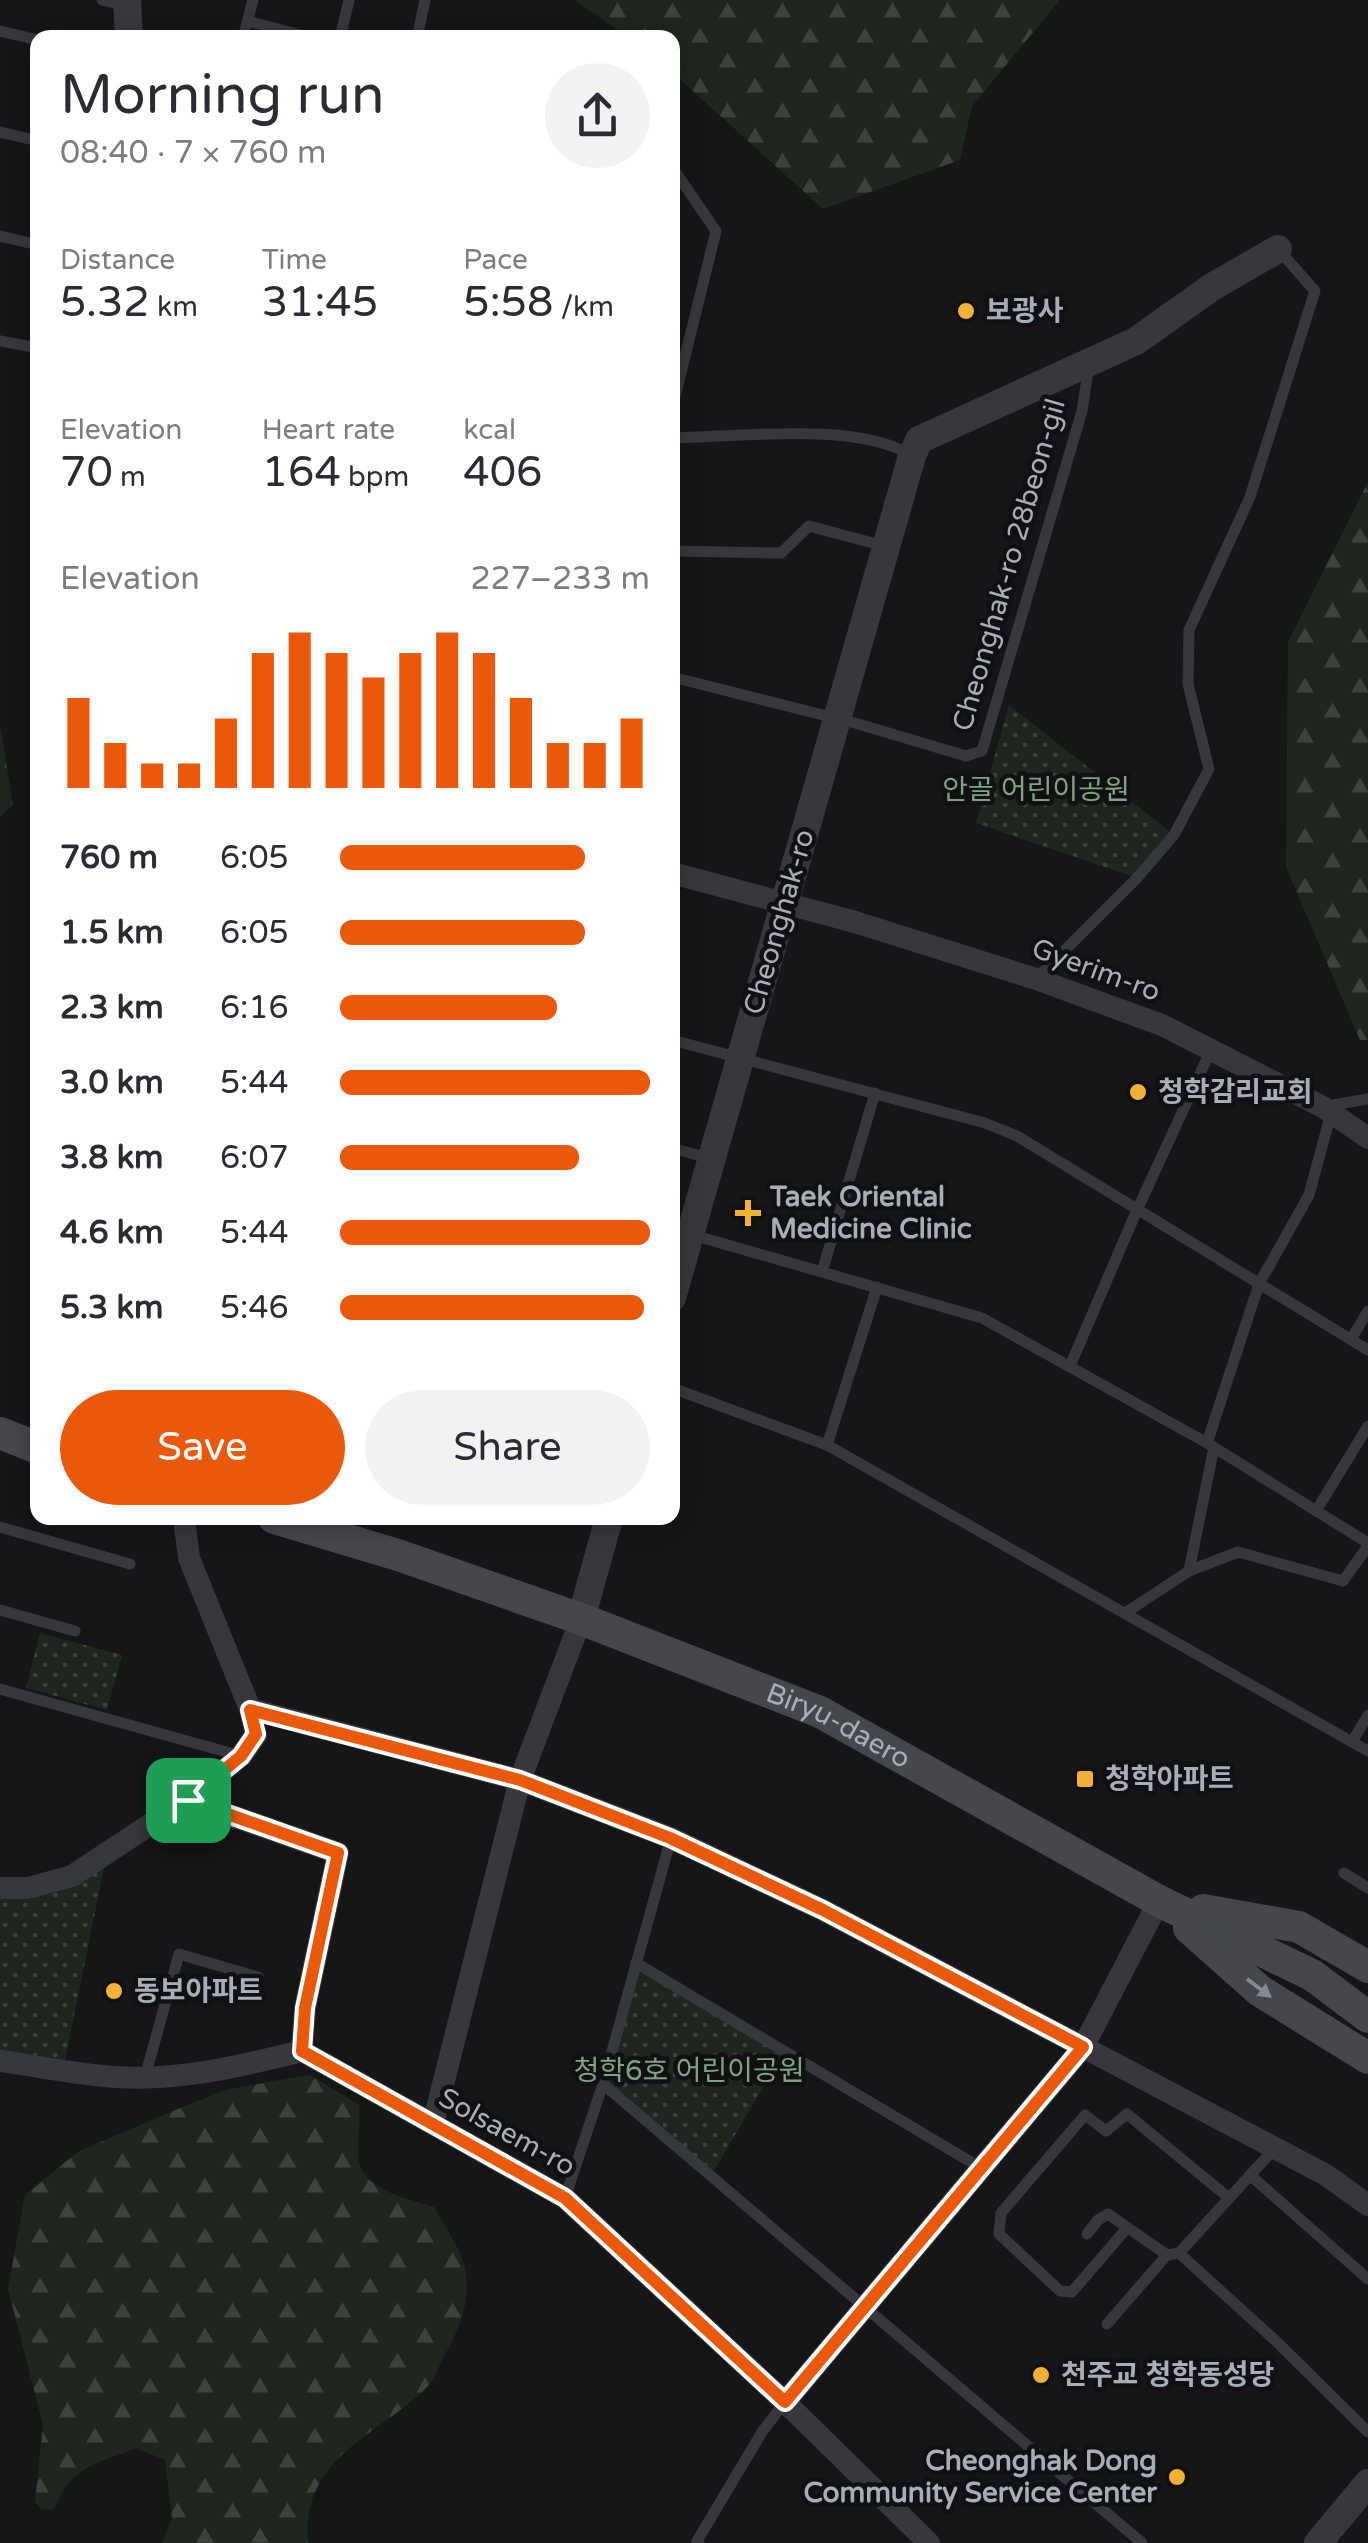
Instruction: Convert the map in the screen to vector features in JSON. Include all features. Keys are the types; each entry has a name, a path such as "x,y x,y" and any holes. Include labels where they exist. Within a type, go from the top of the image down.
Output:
{"main road":[{"path":"0,1433 30,1439"},
{"name":"Biryu-daero","path":"298,1525 398,1554 581,1619 820,1712 1159,1902 1312,1975 1368,2017"},
{"path":"1159,1902 1299,1927 1368,1967"},
{"path":"1159,1902 1260,1991 1368,2058"}],"street":[{"path":"118,2 127,30"},
{"path":"912,456 920,440 1136,341 1212,287 1278,248"},
{"name":"Cheonghak-ro","path":"682,1231 712,1159 912,456"},
{"name":"Gyerim-ro","path":"680,875 854,922 1036,979 1162,1025 1327,1110 1368,1138"},
{"path":"0,1888 28,1888 72,1876 188,1800 241,1756 256,1734 189,1558 185,1525"},
{"path":"432,2124 520,1780 581,1619 607,1525"},
{"path":"250,1710 520,1780 670,1838 823,1910 1326,2175 1368,2205"},
{"path":"0,2061 116,2077 145,2077 223,2070 302,2051 305,2008 338,1853 188,1800"},
{"path":"785,2402 1083,2047 1159,1902"},
{"name":"Solsaem-ro","path":"302,2051 565,2198 785,2402 928,2543"},
{"path":"1318,2543 1368,2483"}],"lane":[{"path":"245,30 253,0"},
{"path":"342,30 349,0"},
{"path":"419,30 425,0"},
{"path":"248,21 282,30"},
{"path":"0,31 30,38"},
{"path":"0,132 30,139"},
{"path":"680,179 716,231 680,376"},
{"path":"0,236 30,243"},
{"path":"1036,979 1174,835 1208,769 1188,684 1189,630 1250,498 1316,291 1278,248"},
{"path":"0,340 30,346"},
{"name":"Cheonghak-ro 28beon-gil","path":"837,719 966,756 982,751 1082,411 1089,362"},
{"path":"680,438 855,434 896,445 912,456"},
{"path":"680,551 781,553 809,526 886,546"},
{"path":"680,679 837,719"},
{"path":"680,1042 985,1123 1017,1136 1368,1350"},
{"path":"1070,1366 1211,1050"},
{"path":"822,1272 876,1094"},
{"path":"1189,1571 1210,1445 1259,1284 1309,1195 1327,1110 1368,1099"},
{"path":"680,1150 712,1159"},
{"path":"682,1231 982,1318 1210,1445 1368,1545 1343,1582 1238,1552 1189,1571 1125,1614"},
{"path":"828,1444 877,1288"},
{"path":"1351,1339 1368,1311"},
{"path":"680,1391 828,1444 1368,1751"},
{"path":"1316,1511 1368,1426"},
{"path":"0,1527 130,1564"},
{"path":"0,1610 75,1631"},
{"path":"0,1689 241,1756"},
{"path":"1352,1742 1368,1715"},
{"path":"565,2198 604,2084 670,1838"},
{"path":"1344,1873 1368,1888"},
{"path":"145,2077 179,1954 258,1978"},
{"path":"636,1962 980,2168"},
{"path":"604,2084 1142,2543"},
{"path":"1127,2228 1072,2292 1060,2291 999,2234 1001,2213 1085,2116 1106,2131 1127,2114 1229,2198"},
{"path":"1106,2324 1275,2148"},
{"path":"1250,2175 1368,2279"},
{"path":"1086,2234 1108,2214 1173,2254 1277,2342 1368,2432"},
{"path":"699,2543 737,2471 785,2402"}],"green space":[{"path":"575,0 1060,0 972,106 960,160 823,209 680,79 680,30 617,30"},
{"path":"1368,482 1368,1040 1360,1040 1286,867 1288,642"},
{"name":"안골 어린이공원","path":"1009,705 1174,835 1137,878 976,823"},
{"path":"0,726 13,804 0,817"},
{"path":"40,1633 122,1655 107,1710 26,1688"},
{"path":"107,1853 63,2070 0,2061 0,1888"},
{"name":"청학6호 어린이공원","path":"636,1963 785,2050 711,2176 603,2084"},
{"path":"310,2075 359,2105 358,2156 370,2181 390,2193 434,2207 463,2261 467,2288 463,2314 433,2379 329,2469 316,2490 309,2514 308,2543 162,2543 172,2518 165,2460 136,2448 86,2468 68,2483 54,2509 42,2510 35,2501 43,2425 8,2289 25,2195 79,2151 180,2108 229,2089"}],"place":[{"name":"보광사","path":"966,311"},
{"name":"청학감리교회","path":"1138,1092"},
{"name":"Taek Oriental Medicine Clinic","path":"748,1213"},
{"name":"청학아파트","path":"1085,1779"},
{"name":"동보아파트","path":"114,1991"},
{"name":"천주교 청학동성당","path":"1041,2375"},
{"name":"Cheonghak Dong Community Service Center","path":"1177,2477"}],"route":[{"path":"250,1710 520,1780 670,1838 823,1910 1083,2047 785,2402 565,2198 302,2051 305,2008 338,1853 188,1800 241,1756 256,1734 250,1710"}]}
